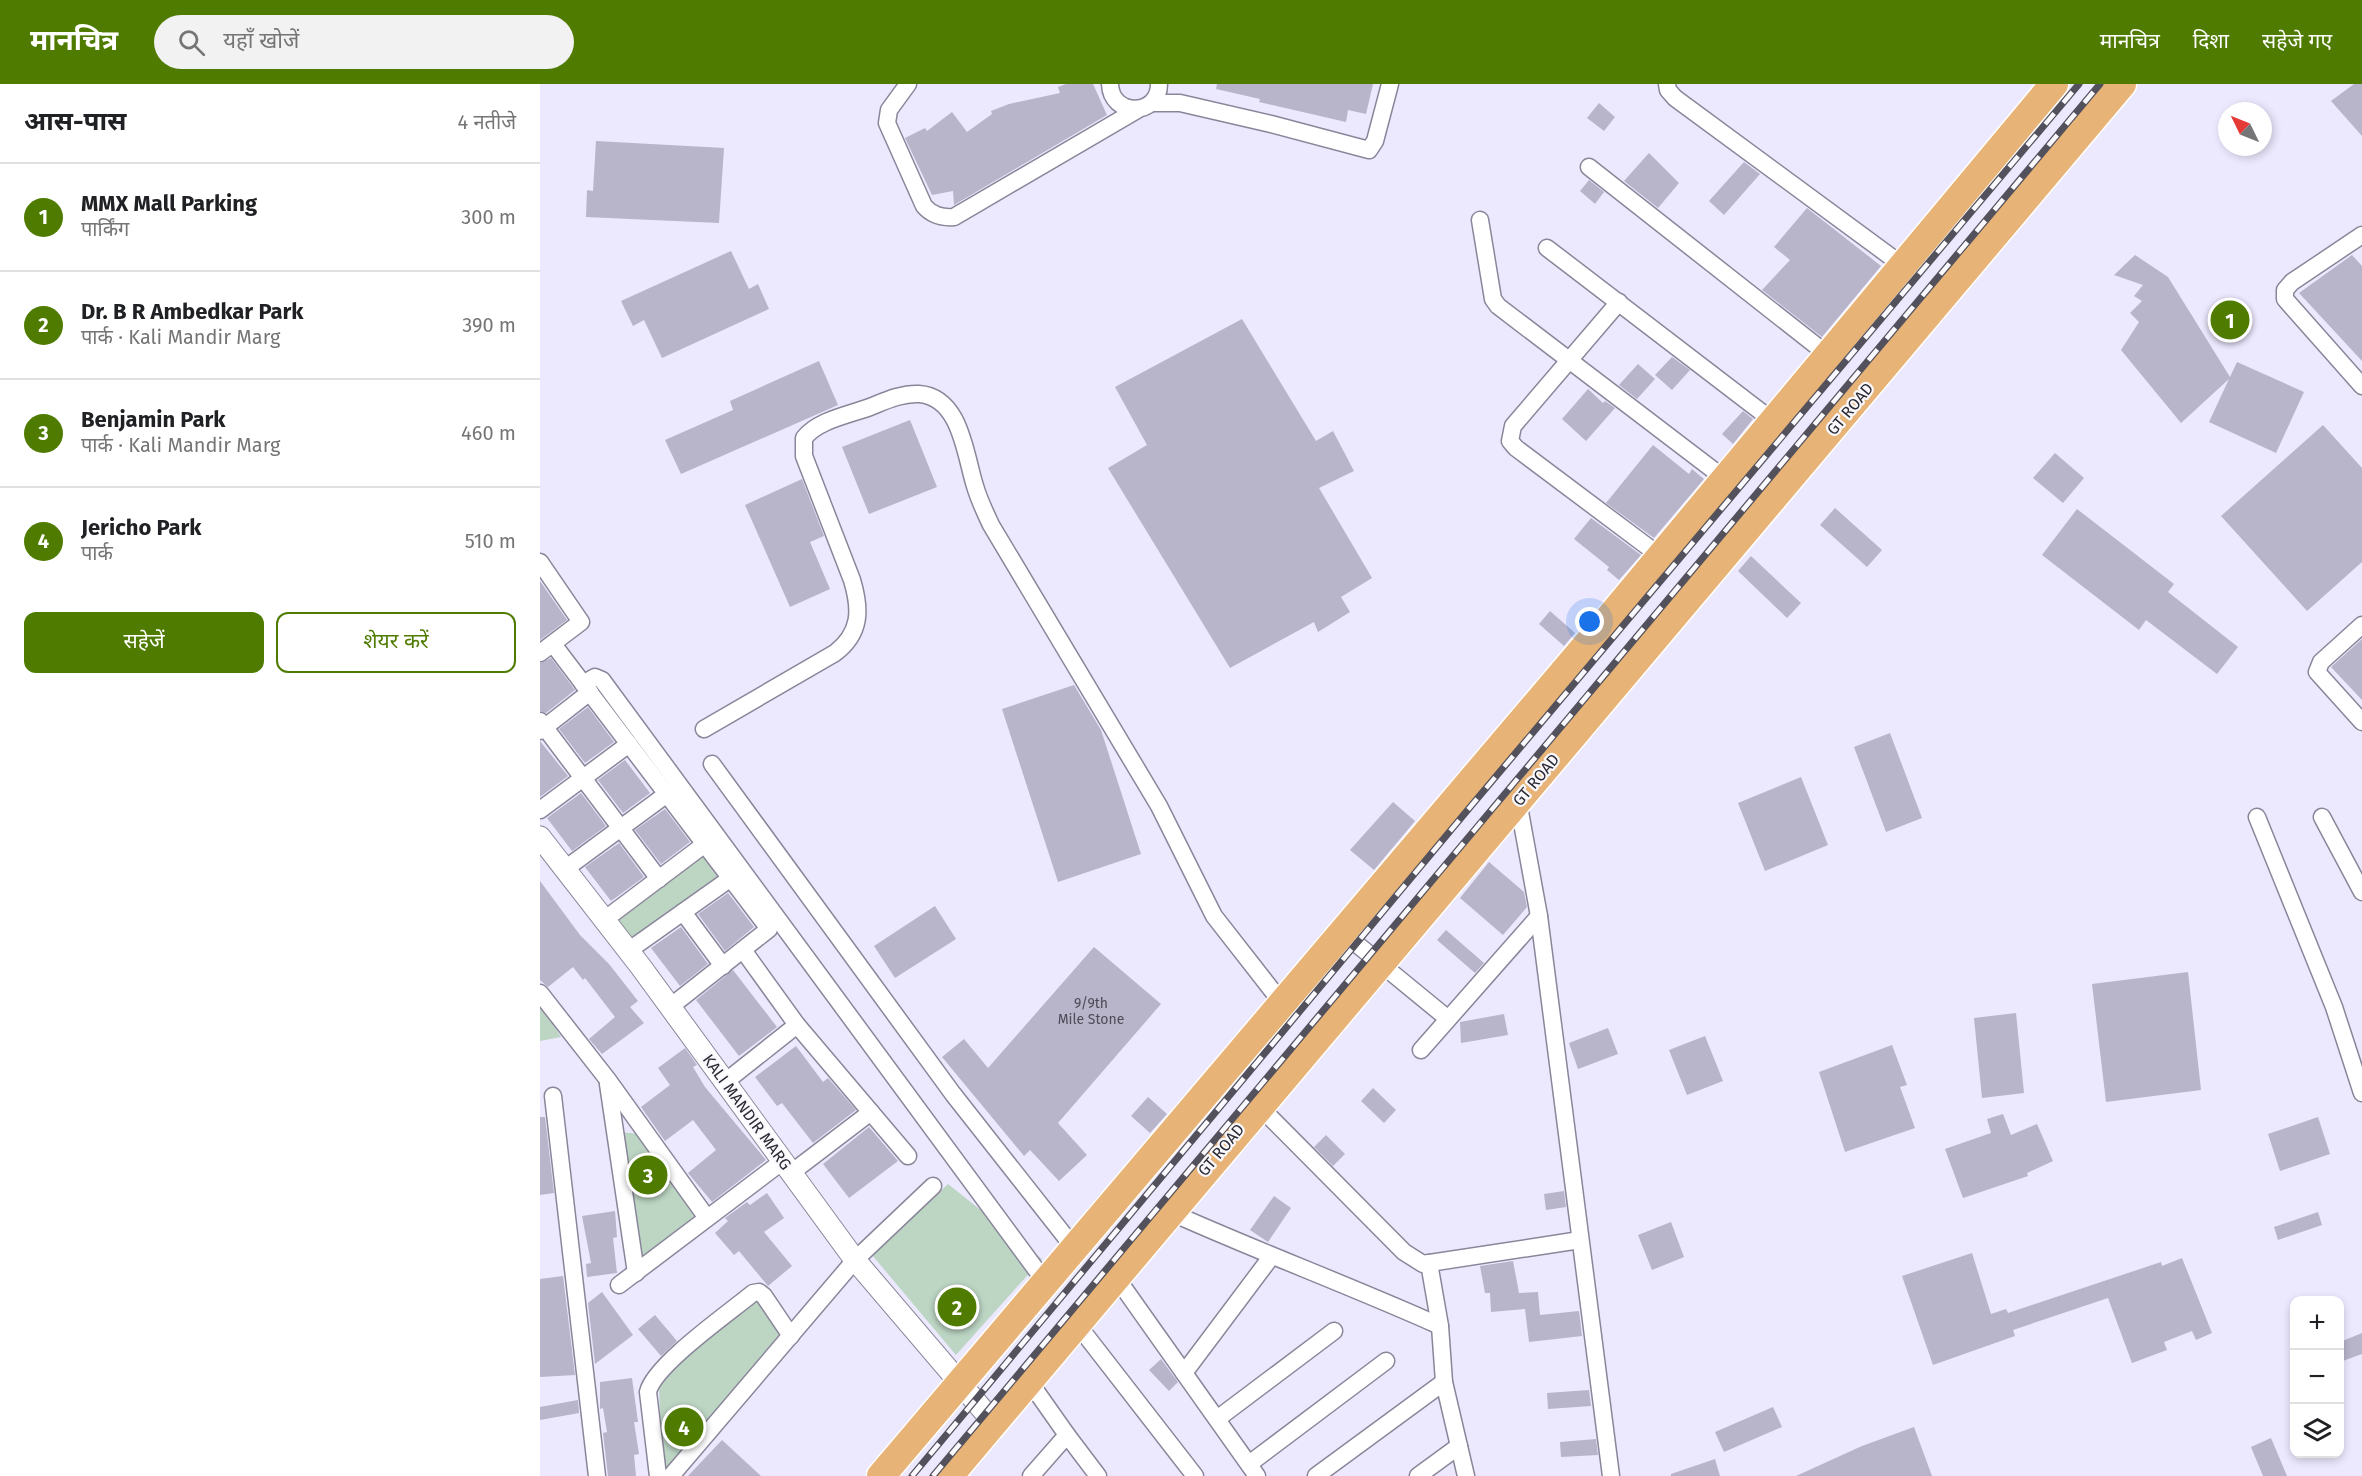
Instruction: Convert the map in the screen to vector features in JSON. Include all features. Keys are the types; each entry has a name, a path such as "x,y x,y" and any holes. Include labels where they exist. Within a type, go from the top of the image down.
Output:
{"highway":[{"path":"881,1476 1076,1249 1725,479 2054,84"},
{"name":"GT ROAD","path":"950,1476 1259,1106 2122,84"}],"street":[{"path":"908,84 889,111 887,123 924,206 929,212 942,217 954,217 1144,106 1156,96 1159,84"},
{"path":"1110,84 1115,102 1122,107 1180,103 1369,150 1376,141 1390,84"},
{"path":"1666,84 1675,98 1902,266"},
{"path":"1589,168 1828,355"},
{"path":"1480,220 1493,300 1506,314 1725,479"},
{"path":"2361,238 2292,282 2285,290 2285,299 2362,386"},
{"path":"1547,248 1773,421"},
{"path":"1619,302 1513,426 1510,441 1516,448 1660,556"},
{"path":"704,729 835,653 848,640 858,622 858,600 804,456 804,438 816,427 896,397 917,394 931,396 951,412 957,425 975,488 991,525 1160,806 1214,916 1282,1003"},
{"path":"541,567 581,622 543,650 586,688 769,929 670,1007"},
{"path":"2362,626 2321,662 2317,672 2362,722"},
{"path":"659,879 542,726 586,688 595,677 602,680 1046,1283"},
{"path":"540,810 629,744"},
{"path":"712,764 954,1094 1076,1249"},
{"path":"565,869 667,794"},
{"path":"1518,801 1539,916 1572,1157 1580,1240 1611,1476"},
{"path":"2322,817 2362,892"},
{"path":"2257,818 2334,1007 2362,1093"},
{"name":"KALI MANDIR MARG","path":"540,837 670,1007 855,1260 994,1422"},
{"path":"604,920 705,844"},
{"path":"628,951 731,878"},
{"path":"683,912 723,966"},
{"path":"1421,1050 1539,916"},
{"path":"1342,932 1447,1018"},
{"path":"742,950 797,1025 908,1155"},
{"path":"540,993 608,1080 707,1218"},
{"path":"725,1082 797,1025"},
{"path":"608,1080 636,1273"},
{"path":"553,1096 597,1476"},
{"path":"1259,1106 1404,1252 1423,1264 1580,1240"},
{"path":"619,1286 707,1218 871,1112"},
{"path":"671,1476 855,1260 933,1186"},
{"path":"1170,1212 1271,1257 1366,1293 1440,1326"},
{"path":"1184,1373 1271,1257"},
{"path":"1429,1263 1440,1326 1444,1382 1467,1476"},
{"path":"1116,1277 1253,1470 1386,1361"},
{"path":"658,1476 648,1392 650,1384 663,1367 753,1293 759,1292 764,1296 791,1336"},
{"path":"1077,1324 1195,1476"},
{"path":"1217,1419 1334,1331"},
{"path":"1029,1381 1098,1476"},
{"path":"1317,1476 1444,1382"},
{"path":"1030,1476 1067,1435"},
{"path":"1418,1476 1459,1446"}],"green space":[{"path":"699,851 721,882 629,948 607,920"},
{"path":"540,1004 561,1037 540,1041"},
{"path":"619,1132 641,1134 703,1217 638,1267"},
{"path":"948,1184 1042,1259 956,1355 872,1255"},
{"path":"760,1296 786,1336 661,1476 659,1379"}],"building":[{"path":"1066,84 1093,84 1107,115 954,205 953,191 932,195 905,138 925,128 927,131 952,112 967,132 992,114 991,111 1009,104 1060,93 1058,87"},
{"path":"1217,84 1373,84 1366,114 1348,110 1346,122 1259,102 1260,99 1216,89"},
{"path":"2354,84 2362,84 2362,136 2331,101"},
{"path":"1599,103 1615,117 1604,131 1587,118"},
{"path":"596,141 724,148 719,223 586,217 587,190 593,191"},
{"path":"1649,153 1679,183 1658,208 1624,181"},
{"path":"1744,162 1760,174 1724,215 1709,201"},
{"path":"1589,180 1604,192 1595,204 1580,191"},
{"path":"1807,208 1881,266 1822,337 1762,290 1790,260 1774,247"},
{"path":"731,251 749,289 758,284 769,309 662,358 644,320 633,326 621,301"},
{"path":"2135,255 2168,277 2230,377 2237,362 2304,392 2276,453 2209,422 2229,379 2181,423 2121,350 2139,322 2130,313 2142,301 2134,296 2143,285 2114,275"},
{"path":"2352,255 2362,266 2362,361 2299,293"},
{"path":"1242,319 1316,441 1333,431 1354,471 1319,488 1372,578 1341,597 1350,612 1318,632 1314,622 1230,668 1108,468 1147,445 1115,387"},
{"path":"1672,357 1690,370 1672,390 1655,375"},
{"path":"819,361 838,405 681,474 665,440 733,410 730,401"},
{"path":"1638,364 1655,379 1637,399 1619,385"},
{"path":"1588,389 1603,403 1605,401 1615,408 1586,441 1562,419"},
{"path":"1743,411 1753,419 1733,444 1722,434"},
{"path":"910,420 937,487 869,514 842,447"},
{"path":"2323,425 2362,468 2362,562 2307,611 2221,516"},
{"path":"1653,445 1689,474 1692,469 1704,479 1654,538 1606,503"},
{"path":"2055,453 2084,478 2063,503 2033,478"},
{"path":"802,479 824,536 810,542 830,589 790,607 745,505"},
{"path":"1835,508 1882,550 1867,567 1820,525"},
{"path":"2077,509 2174,584 2168,592 2238,647 2217,674 2146,620 2139,630 2042,555"},
{"path":"1591,518 1641,555 1619,580 1607,570 1609,567 1574,539"},
{"path":"1751,556 1801,603 1787,618 1738,571"},
{"path":"540,581 567,620 540,640"},
{"path":"1550,611 1575,633 1564,646 1539,624"},
{"path":"2362,639 2362,700 2331,667"},
{"path":"551,658 575,690 546,713 540,711 540,663"},
{"path":"1074,685 1101,730 1141,854 1058,882 1002,709"},
{"path":"588,707 614,742 585,763 559,729"},
{"path":"1890,733 1922,818 1886,832 1854,747"},
{"path":"540,741 568,776 540,797"},
{"path":"625,760 650,793 623,813 598,780"},
{"path":"1801,777 1828,845 1765,871 1738,803"},
{"path":"581,793 606,826 572,851 547,818"},
{"path":"1393,802 1415,821 1374,870 1350,850"},
{"path":"665,809 690,842 661,864 635,830"},
{"path":"619,843 644,877 611,901 585,867"},
{"path":"1489,862 1524,892 1527,907 1503,935 1460,898"},
{"path":"540,881 580,935 609,964 638,1001 630,1007 644,1023 602,1054 589,1039 615,1017 585,978 583,980 573,967 548,987 540,980"},
{"path":"728,893 754,927 725,951 698,914"},
{"path":"935,906 956,939 895,978 874,946"},
{"path":"681,927 708,964 680,986 651,948"},
{"path":"1446,930 1484,963 1475,973 1437,940"},
{"path":"1094,947 1161,1004 1058,1123 1087,1155 1059,1181 1030,1150 1024,1156 942,1057 964,1039 988,1068"},
{"path":"733,970 777,1027 739,1056 696,1000"},
{"path":"2188,972 2201,1090 2106,1102 2092,984"},
{"path":"2016,1013 2024,1093 1982,1098 1974,1018"},
{"path":"1504,1014 1508,1035 1461,1043 1460,1022"},
{"path":"1608,1028 1618,1054 1578,1069 1569,1043"},
{"path":"1705,1036 1723,1081 1687,1095 1669,1050"},
{"path":"1892,1045 1907,1085 1900,1087 1915,1128 1845,1152 1819,1072"},
{"path":"796,1046 823,1082 828,1078 856,1110 813,1143 782,1103 777,1106 755,1077"},
{"path":"685,1048 697,1065 693,1067 705,1087 766,1160 712,1202 688,1173 716,1150 693,1120 665,1141 641,1107 670,1085 658,1068"},
{"path":"1373,1088 1396,1110 1384,1123 1361,1101"},
{"path":"1148,1097 1167,1114 1150,1133 1131,1116"},
{"path":"2003,1114 2011,1135 2037,1124 2053,1161 2027,1173 2028,1176 1963,1198 1945,1149 1991,1133 1987,1119"},
{"path":"540,1117 545,1117 554,1193 540,1195"},
{"path":"2318,1117 2330,1154 2280,1171 2268,1134"},
{"path":"869,1127 898,1161 849,1198 823,1164"},
{"path":"1326,1135 1345,1154 1333,1166 1314,1147"},
{"path":"1564,1191 1566,1207 1546,1210 1544,1194"},
{"path":"767,1193 784,1218 764,1232 792,1266 768,1286 739,1251 734,1255 715,1233 728,1221 725,1218 747,1202 750,1205"},
{"path":"1274,1196 1291,1208 1268,1242 1250,1230"},
{"path":"615,1211 617,1237 613,1238 617,1273 587,1277 586,1264 591,1263 582,1216"},
{"path":"2318,1212 2322,1225 2278,1240 2274,1227"},
{"path":"1671,1222 1684,1257 1652,1270 1638,1235"},
{"path":"1972,1253 1991,1314 2006,1309 2008,1313 2161,1262 2162,1266 2182,1258 2212,1333 2196,1340 2192,1331 2164,1342 2167,1350 2132,1363 2108,1298 2013,1330 2015,1336 1933,1365 1902,1276"},
{"path":"1513,1261 1519,1293 1538,1292 1540,1315 1579,1311 1582,1336 1529,1342 1525,1309 1491,1312 1490,1293 1485,1293 1480,1266"},
{"path":"563,1276 575,1375 540,1377 540,1279"},
{"path":"602,1292 633,1335 595,1364 588,1303"},
{"path":"655,1315 677,1341 661,1356 638,1329"},
{"path":"2362,1333 2362,1354 2344,1361 2344,1340"},
{"path":"1161,1359 1178,1382 1169,1391 1149,1370"},
{"path":"632,1378 638,1422 634,1422 639,1454 634,1455 636,1476 608,1476 603,1433 607,1432 603,1408 600,1409 600,1382"},
{"path":"1589,1390 1591,1406 1548,1409 1547,1393"},
{"path":"578,1400 579,1413 540,1420 540,1407"},
{"path":"1773,1407 1782,1427 1724,1452 1715,1432"},
{"path":"1914,1427 1932,1476 1796,1476 1862,1446"},
{"path":"2271,1438 2287,1476 2263,1476 2251,1447"},
{"path":"1596,1439 1598,1455 1561,1457 1560,1442"},
{"path":"722,1440 761,1476 688,1476"},
{"path":"1715,1459 1720,1476 1671,1476 1671,1474"}],"railway":[{"path":"912,1476 1471,806 2079,84"},
{"path":"933,1476 2100,84"}],"place":[{"name":"MMX Mall Parking","path":"2230,320"},
{"name":"Benjamin Park","path":"648,1175"},
{"name":"Dr. B R Ambedkar Park","path":"957,1307"},
{"name":"Jericho Park","path":"684,1427"}]}
